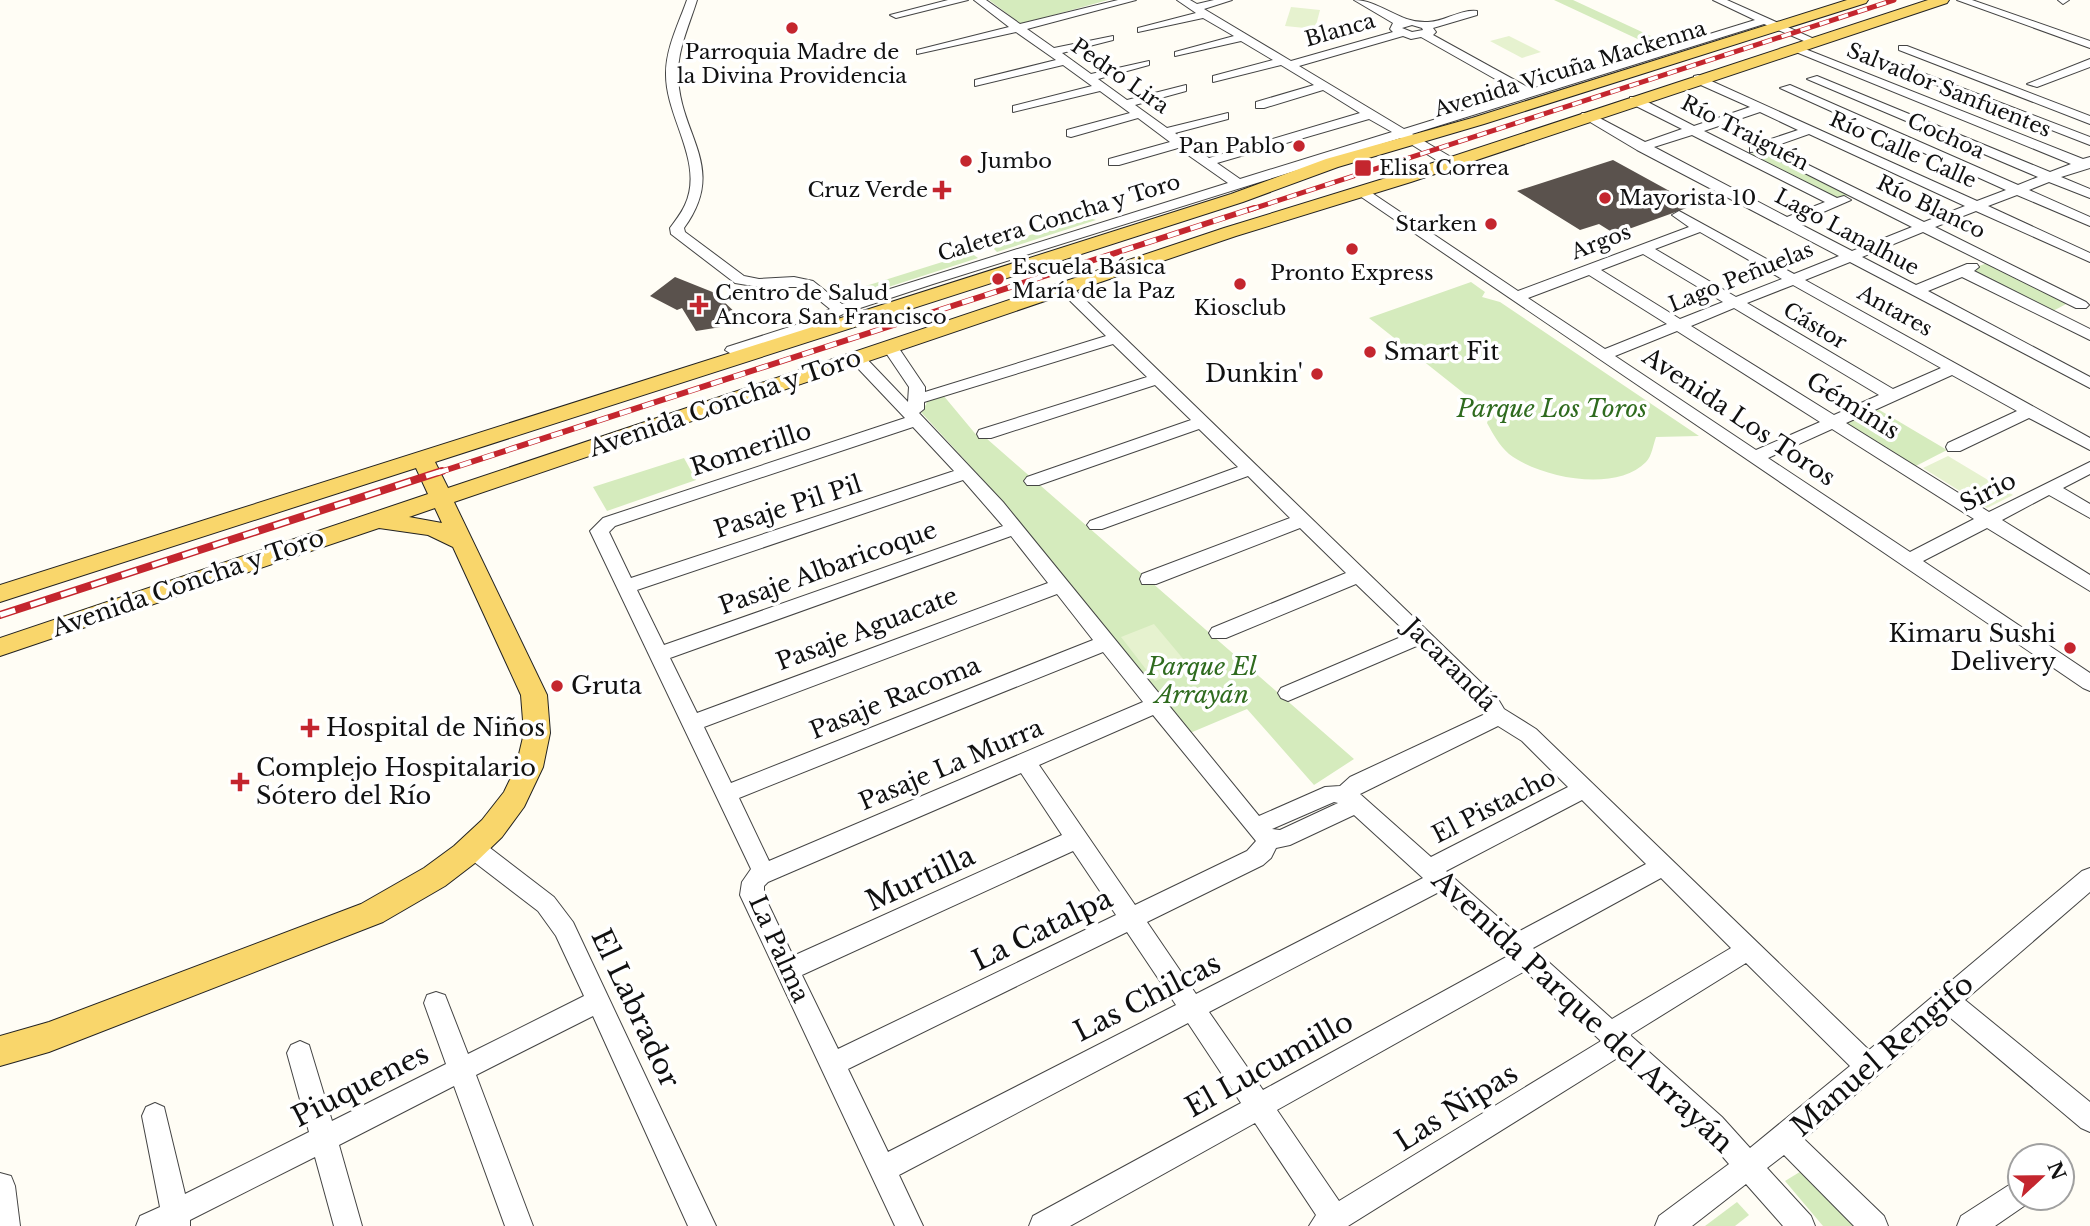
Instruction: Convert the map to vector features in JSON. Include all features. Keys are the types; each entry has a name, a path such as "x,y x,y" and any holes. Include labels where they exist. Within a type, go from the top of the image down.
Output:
{"main road":[{"name":"Avenida Vicuña Mackenna","path":"1407,136 1639,70 1772,23 1861,0"},
{"name":"Avenida Concha y Toro","path":"0,646 1242,228 1451,163 1634,100 1942,0"},
{"path":"1618,66 1639,70 1661,80 1667,90"},
{"path":"1466,113 1529,100"},
{"name":"Avenida Concha y Toro","path":"0,594 695,371 965,280 1332,163 1407,136"},
{"path":"1166,207 1238,191"},
{"path":"960,324 969,313 965,280"},
{"path":"928,281 965,280 986,303 1008,307"},
{"path":"778,342 810,325"},
{"path":"695,371 733,350"},
{"path":"0,1051 49,1037 372,914 423,886 473,848 504,813 526,776 533,757 538,725 537,710 529,682 423,458"},
{"path":"372,521 427,526 462,542"},
{"path":"0,1071 49,1037"}],"street":[{"path":"692,0 673,60 672,75 679,116 694,157 696,175 695,198 677,228 678,233 740,280 759,283 794,281 808,284 840,310"},
{"path":"896,15 963,0"},
{"name":"Pedro Lira","path":"979,0 1208,162 1238,191"},
{"path":"921,52 1131,0"},
{"path":"1182,0 1451,163"},
{"path":"1142,30 1227,0"},
{"path":"1359,0 1402,28 1426,30 1473,13"},
{"name":"Salvador Sanfuentes","path":"1717,0 1815,42"},
{"path":"1962,0 2090,45"},
{"path":"1426,30 1529,100 1618,66 1772,23"},
{"name":"Blanca","path":"1217,79 1286,63 1402,28"},
{"path":"1179,54 1243,37"},
{"path":"1053,52 1109,38"},
{"name":"Salvador Sanfuentes","path":"1795,48 2087,164"},
{"path":"1813,79 1905,48 2090,120"},
{"path":"1876,58 2090,141"},
{"path":"979,83 1065,61"},
{"path":"1089,78 1145,63"},
{"path":"2033,85 2090,63"},
{"name":"Río Calle Calle","path":"1698,79 2090,258"},
{"path":"1813,79 2090,194"},
{"name":"Cochoa","path":"1813,79 1783,89 2090,222"},
{"path":"1260,106 1325,86"},
{"path":"1017,109 1102,87"},
{"path":"1125,104 1182,88"},
{"name":"Río Traiguén","path":"1634,100 1837,203"},
{"path":"1642,147 1760,108"},
{"path":"1407,136 1466,113"},
{"path":"1071,133 1140,114"},
{"path":"1208,162 1371,114"},
{"path":"1166,132 1224,116"},
{"name":"Lago Lanalhue","path":"1586,117 2090,383"},
{"path":"1741,154 1810,130"},
{"path":"1114,162 1180,143"},
{"name":"Río Blanco","path":"1762,147 1989,260 2086,303"},
{"name":"Lago Peñuelas","path":"1603,355 1974,205 2087,164"},
{"name":"Avenida Los Toros","path":"1361,192 2090,684"},
{"path":"1785,223 1858,195"},
{"name":"Caletera Concha y Toro","path":"810,325 840,310 928,281 965,280 1166,207"},
{"name":"Antares","path":"1679,215 2090,444"},
{"name":"Argos","path":"1516,297 1702,227"},
{"name":"Cástor","path":"1644,248 1892,396"},
{"path":"1915,291 1989,260"},
{"name":"Géminis","path":"1590,269 2090,584"},
{"path":"1962,271 2090,335"},
{"name":"Jacarandá","path":"1065,288 1492,704 1496,714 1529,735 1868,1066"},
{"path":"2055,318 2086,303"},
{"path":"918,399 1117,338"},
{"path":"733,350 778,342"},
{"path":"890,347 915,383 918,399 916,420"},
{"path":"857,358 1015,528 1261,833 1287,837 1351,799 1359,783 1490,721 1496,714"},
{"path":"1755,457 1954,368"},
{"path":"985,434 1158,379"},
{"path":"1954,447 2030,411"},
{"name":"Romerillo","path":"602,526 916,420"},
{"path":"1033,481 1202,422"},
{"name":"Sirio","path":"1908,561 2090,467"},
{"path":"1096,525 1251,469"},
{"name":"Pasaje Pil Pil","path":"625,587 966,473"},
{"path":"2050,488 2090,512"},
{"path":"1149,579 1303,520"},
{"name":"La Palma","path":"602,526 600,534 691,723 732,791 764,873 753,882 751,891 909,1226"},
{"name":"Pasaje Albaricoque","path":"658,655 1015,528"},
{"path":"1219,633 1360,575"},
{"name":"Pasaje Aguacate","path":"691,723 1061,585"},
{"path":"1288,694 1422,636"},
{"name":"Pasaje Racoma","path":"732,791 1107,642"},
{"name":"Pasaje La Murra","path":"764,873 1157,705"},
{"path":"1025,762 1259,1106 1329,1222"},
{"name":"El Pistacho","path":"1435,874 1584,789"},
{"name":"Avenida Parque del Arrayán","path":"1351,799 1720,1132 1801,1226"},
{"name":"La Catalpa","path":"832,1064 1255,858 1263,851 1261,833"},
{"name":"Murtilla","path":"788,971 1076,839"},
{"name":"El Labrador","path":"473,848 556,915 702,1226"},
{"name":"El Lucumillo","path":"1042,1226 1259,1106 1663,866"},
{"name":"Las Chilcas","path":"882,1170 1192,1009 1435,874"},
{"name":"Manuel Rengifo","path":"1670,1226 1785,1138 2090,878"},
{"name":"Las Ñipas","path":"1329,1222 1749,949"},
{"path":"1946,999 2090,1119"},
{"name":"Piuquenes","path":"150,1226 176,1220 324,1139 598,1001"},
{"path":"436,1003 519,1226"},
{"path":"300,1053 348,1226"},
{"path":"155,1116 176,1220"},
{"path":"1785,1138 1874,1226"},
{"path":"1,1186 6,1226"},
{"path":"1971,1226 2006,1202"}],"green space":[{"path":"989,0 1108,0 1021,24"},
{"path":"1554,0 1573,0 1655,38 1644,42"},
{"path":"1291,7 1320,10 1315,29 1285,26"},
{"path":"1509,36 1541,52 1522,58 1490,41"},
{"path":"1762,150 1851,194 1836,200 1745,156"},
{"path":"1087,217 1096,220 997,252 992,247"},
{"path":"971,253 978,258 842,302 837,295"},
{"path":"1990,262 2070,302 2051,312 1968,270"},
{"name":"Parque Los Toros","path":"1471,282 1485,292 1482,297 1500,302 1699,436 1656,437 1646,462 1633,472 1598,479 1578,479 1539,470 1509,454 1487,423 1490,414 1369,318"},
{"name":"Parque El Arrayán","path":"943,395 978,437 986,438 1354,759 1314,785 1247,709 1190,733 997,495 919,410 926,405 927,400"},
{"path":"1876,408 1947,450 1912,468 1841,424"},
{"path":"1948,456 2013,495 1987,508 1923,468"},
{"path":"684,458 696,480 607,511 593,487"},
{"path":"1154,624 1190,667 1155,681 1121,637"},
{"path":"1808,1167 1866,1226 1823,1226 1785,1181"},
{"path":"1737,1202 1749,1215 1735,1226 1705,1226"}],"building":[{"name":"Mayorista 10","path":"1613,160 1695,205 1615,234 1599,224 1580,230 1517,191"},
{"name":"Centro de Salud Ancora San Francisco","path":"675,277 715,293 746,323 696,331 682,308 677,310 650,296"}],"railway":[{"path":"1249,210 1894,0"},
{"path":"437,473 1254,208"},
{"path":"0,615 442,471"}],"place":[{"name":"Parroquia Madre de la Divina Providencia","path":"792,28"},
{"name":"Pan Pablo","path":"1299,146"},
{"name":"Jumbo","path":"966,161"},
{"name":"Elisa Correa","path":"1363,168"},
{"name":"Cruz Verde","path":"942,190"},
{"name":"Mayorista 10","path":"1605,198"},
{"name":"Starken","path":"1491,224"},
{"name":"Pronto Express","path":"1352,249"},
{"name":"Escuela Básica María de la Paz","path":"998,279"},
{"name":"Kiosclub","path":"1240,284"},
{"name":"Centro de Salud Ancora San Francisco","path":"699,305"},
{"name":"Smart Fit","path":"1370,352"},
{"name":"Dunkin'","path":"1317,374"},
{"name":"Kimaru Sushi Delivery","path":"2070,648"},
{"name":"Gruta","path":"557,686"},
{"name":"Hospital de Niños","path":"310,728"},
{"name":"Complejo Hospitalario Sótero del Río","path":"240,782"}]}
